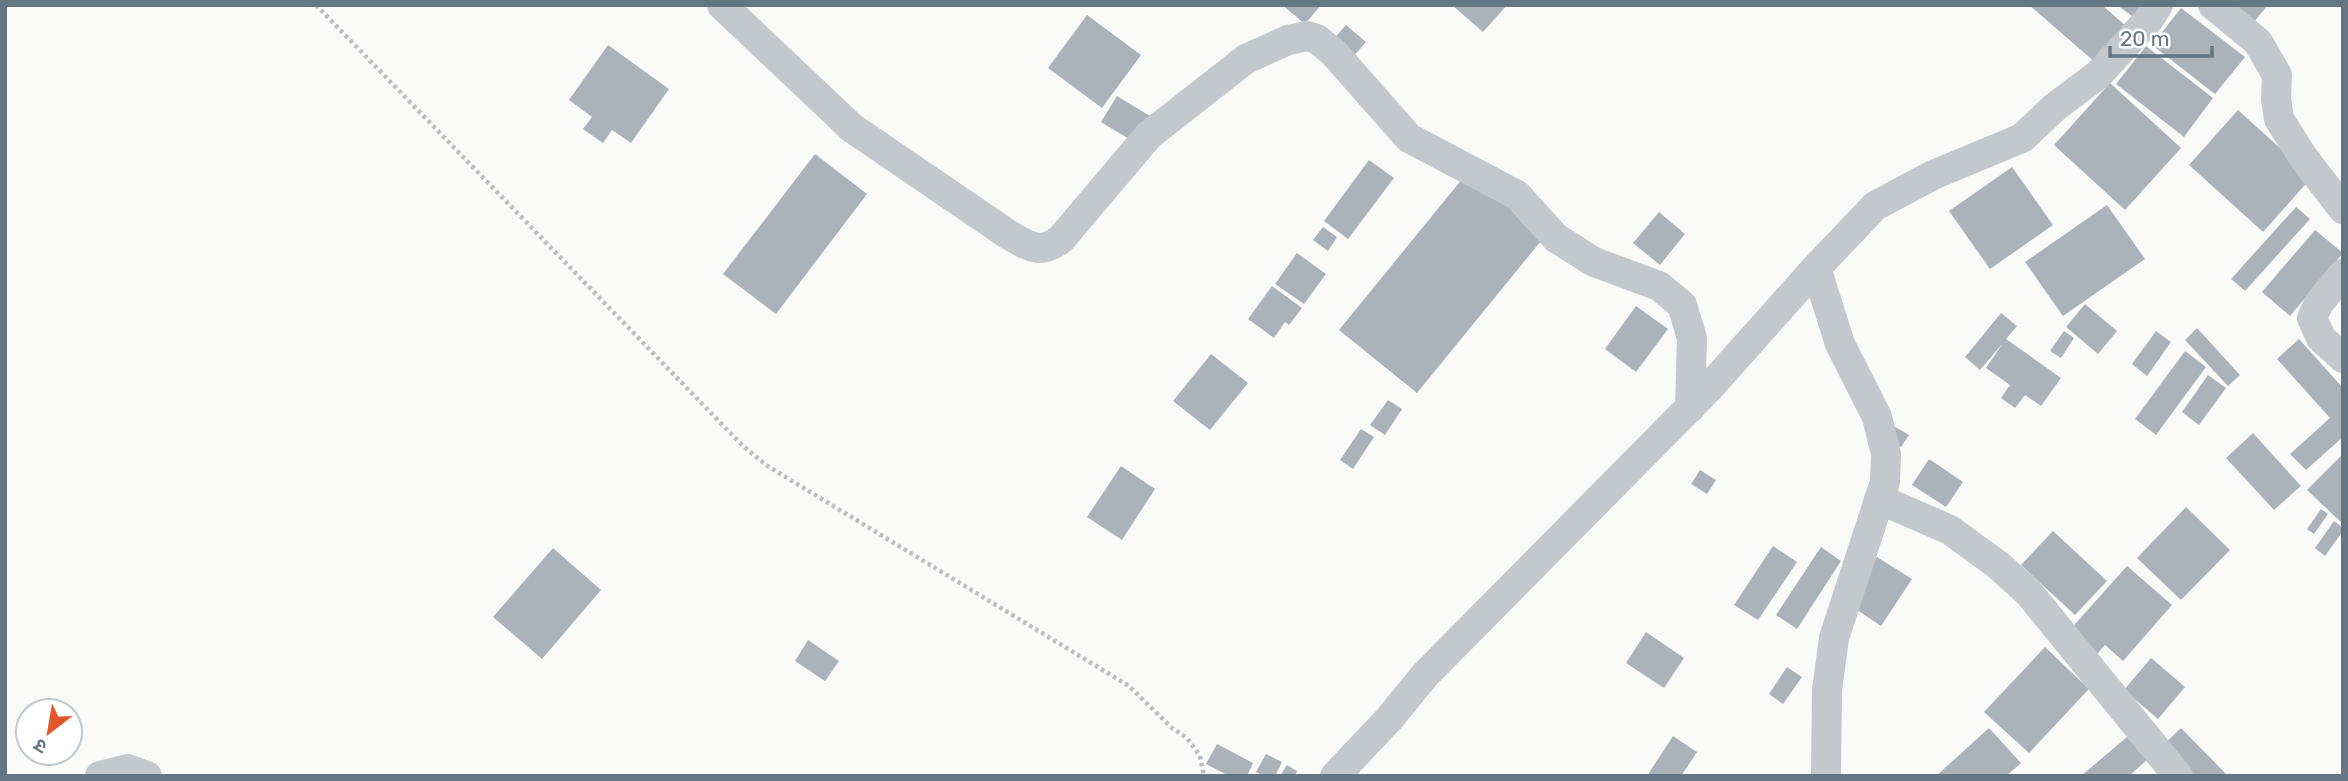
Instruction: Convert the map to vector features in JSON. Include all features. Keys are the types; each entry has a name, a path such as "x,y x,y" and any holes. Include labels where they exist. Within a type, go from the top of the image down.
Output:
{"street":[{"path":"722,5 852,128 1009,235 1028,246 1041,249 1051,247 1061,239 1149,135 1245,59 1288,40 1307,36 1317,39 1334,53 1409,138 1517,195 1556,238 1594,262 1659,286 1682,305 1692,338 1690,408"},
{"path":"1335,776 1390,719 1424,675 1690,408 1875,206 1933,175 2022,138 2055,107 2099,74 2150,18 2158,5"},
{"path":"2213,5 2259,42 2277,75 2278,119 2343,209"},
{"path":"1816,268 1840,344 1877,417 1886,454 1885,482 1834,638 1827,690 1826,776"},
{"path":"2343,274 2319,303 2312,318 2321,338 2343,358"},
{"path":"1880,499 1950,530 2029,593 2178,776"},
{"path":"100,776 128,769 147,776"}],"path":[{"path":"316,5 742,445 766,465 1129,685 1172,728 1186,738 1200,756 1204,776"}],"building":[{"path":"1282,5 1321,5 1305,24"},
{"path":"1452,5 1507,5 1483,32"},
{"path":"2029,5 2102,5 2127,27 2096,63"},
{"path":"2117,5 2152,5 2140,22"},
{"path":"2234,5 2268,5 2254,22"},
{"path":"2181,8 2245,57 2215,94 2152,45"},
{"path":"1087,15 1141,55 1102,108 1048,68"},
{"path":"1346,25 1366,42 1352,58 1332,41"},
{"path":"608,45 669,89 631,143 612,130 603,143 583,129 592,117 569,100"},
{"path":"2146,46 2213,98 2184,137 2116,84"},
{"path":"2110,83 2181,148 2125,210 2054,145"},
{"path":"1117,96 1150,116 1134,142 1101,122"},
{"path":"2238,110 2312,177 2263,232 2189,165"},
{"path":"815,154 867,194 776,314 723,274"},
{"path":"1369,160 1394,178 1348,239 1324,221"},
{"path":"2012,167 2053,225 1990,269 1949,211"},
{"path":"1467,173 1545,236 1417,393 1339,330"},
{"path":"2107,205 2145,259 2063,316 2025,262"},
{"path":"2296,207 2310,219 2245,291 2231,279"},
{"path":"1659,212 1685,234 1660,265 1633,243"},
{"path":"1323,227 1337,237 1328,251 1313,240"},
{"path":"2315,230 2343,253 2290,316 2262,292"},
{"path":"1297,253 1326,274 1304,304 1275,284"},
{"path":"1272,286 1302,308 1289,325 1285,322 1274,338 1248,319"},
{"path":"2085,304 2117,331 2098,354 2066,327"},
{"path":"1636,306 1668,329 1636,372 1605,349"},
{"path":"2001,313 2017,326 2006,339 2061,378 2041,406 2025,395 2015,408 2001,398 2010,385 1986,368 2003,343 1980,370 1965,357"},
{"path":"2197,328 2240,375 2228,386 2185,340"},
{"path":"2064,331 2074,338 2061,358 2050,351"},
{"path":"2156,331 2171,342 2147,376 2132,364"},
{"path":"2299,339 2343,388 2343,437 2306,470 2290,454 2330,418 2277,359"},
{"path":"2185,351 2206,367 2156,435 2135,419"},
{"path":"1211,354 1248,383 1210,430 1173,401"},
{"path":"2208,375 2226,388 2199,425 2182,412"},
{"path":"1388,400 1402,409 1385,435 1370,425"},
{"path":"1890,424 1909,435 1901,447 1883,435"},
{"path":"1361,429 1374,437 1353,469 1340,460"},
{"path":"2253,433 2301,486 2274,510 2226,458"},
{"path":"2343,454 2343,524 2307,490"},
{"path":"1929,459 1963,482 1946,507 1912,485"},
{"path":"1121,466 1155,489 1122,540 1087,517"},
{"path":"1700,470 1716,480 1707,494 1691,484"},
{"path":"2186,507 2230,550 2181,600 2137,558"},
{"path":"2321,509 2328,514 2314,534 2307,529"},
{"path":"2334,521 2343,531 2325,556 2315,548"},
{"path":"2053,531 2107,581 2075,615 2021,565"},
{"path":"1773,546 1797,562 1758,620 1734,605"},
{"path":"1821,547 1841,561 1797,629 1776,615"},
{"path":"553,548 601,590 542,659 493,617"},
{"path":"1877,557 1912,579 1881,626 1847,603"},
{"path":"2127,566 2172,605 2123,661 2105,645 2095,656 2068,632"},
{"path":"1646,632 1684,658 1664,688 1626,663"},
{"path":"808,640 839,661 825,681 795,661"},
{"path":"2045,647 2089,689 2029,753 1984,712"},
{"path":"2151,658 2185,687 2158,719 2124,690"},
{"path":"1787,667 1802,677 1783,704 1769,694"},
{"path":"1989,728 2021,763 2006,776 1936,776"},
{"path":"2181,728 2228,776 2189,776 2161,747"},
{"path":"1673,736 1697,752 1681,776 1647,776"},
{"path":"2127,737 2147,760 2129,776 2081,776"},
{"path":"1217,744 1253,763 1247,776 1229,776 1206,764"},
{"path":"1266,754 1282,762 1275,776 1263,776 1256,772"},
{"path":"1287,765 1297,771 1295,776 1280,776"}]}
